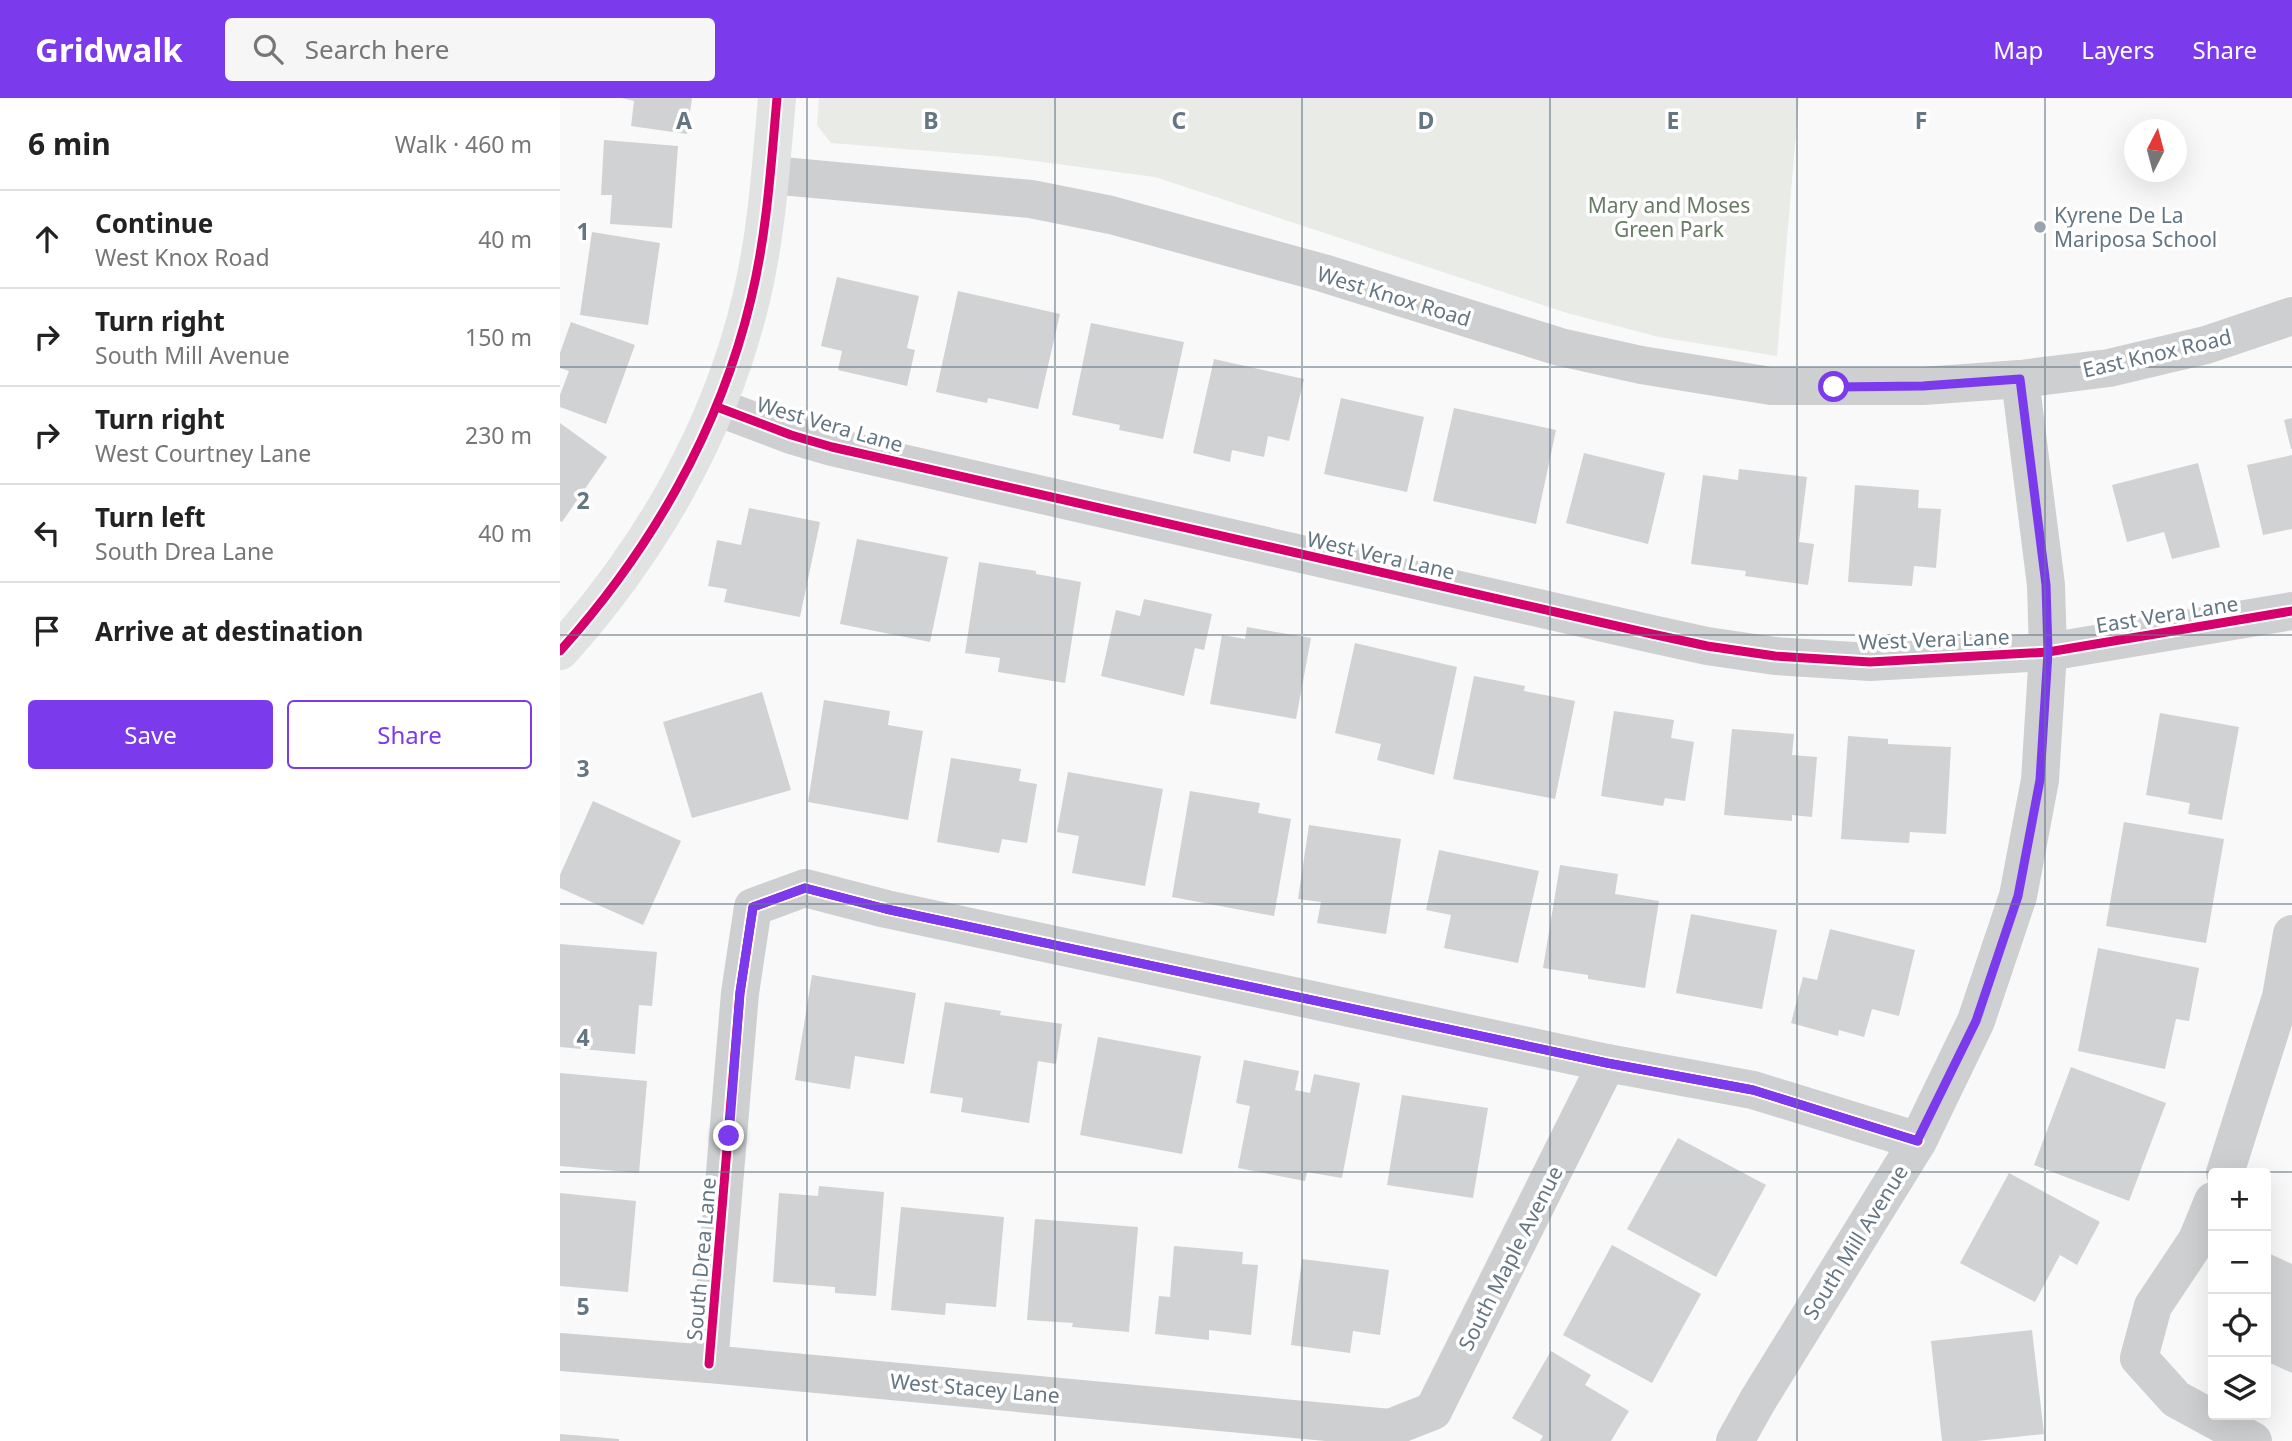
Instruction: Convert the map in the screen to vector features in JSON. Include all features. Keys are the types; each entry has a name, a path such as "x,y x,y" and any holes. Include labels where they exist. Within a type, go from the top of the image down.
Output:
{"street":[{"path":"560,651 607,595 642,546 685,474 727,383 751,299 764,236 777,98"},
{"name":"West Knox Road","path":"771,175 1031,199 1111,215 1323,273 1560,347 1642,365 1771,386 1923,386 2020,379"},
{"name":"East Knox Road","path":"2020,379 2109,368 2206,345 2292,316"},
{"name":"South Mill Avenue","path":"1735,1441 1917,1141 1976,1021 2018,896 2040,780 2048,652 2046,585 2020,379"},
{"name":"West Vera Lane","path":"717,407 791,435 832,447 1707,646 1775,656 1870,662 2048,652"},
{"name":"East Vera Lane","path":"2048,652 2292,611"},
{"name":"South Drea Lane","path":"709,1364 740,992 753,907 805,888 886,909 1607,1063"},
{"path":"2227,1168 2286,999 2292,934"},
{"path":"1607,1063 1753,1090 1917,1141"},
{"name":"South Maple Avenue","path":"1390,1428 1433,1411 1607,1063"},
{"path":"2208,1213 2197,1240 2153,1306 2139,1358 2176,1399 2253,1441"},
{"name":"West Stacey Lane","path":"560,1352 1390,1428"}],"green space":[{"name":"Mary and Moses Green Park","path":"819,98 1799,98 1777,356 1659,337 1567,313 1155,177 1004,157 831,143 817,125"}],"building":[{"path":"622,98 692,98 687,134 631,126 634,101"},
{"path":"604,140 678,146 672,228 610,224 612,195 601,195"},
{"path":"592,232 660,243 648,325 580,315"},
{"path":"837,277 919,296 907,348 915,350 907,386 838,370 842,351 821,346"},
{"path":"958,291 1060,314 1038,409 988,398 987,403 936,392"},
{"path":"571,322 635,345 606,424 560,407 560,395 569,371 560,368 560,353"},
{"path":"1091,323 1184,342 1163,439 1119,430 1120,425 1072,415"},
{"path":"1214,359 1304,379 1289,441 1268,436 1264,457 1232,450 1230,462 1193,453"},
{"path":"1341,398 1424,417 1407,492 1324,474"},
{"path":"1454,408 1556,430 1536,524 1433,501"},
{"path":"2292,418 2292,449 2291,449 2284,420"},
{"path":"560,423 607,457 562,522 560,521"},
{"path":"1584,453 1665,473 1648,544 1566,523"},
{"path":"2292,455 2292,529 2263,535 2247,465"},
{"path":"2198,463 2220,547 2172,559 2164,532 2127,542 2112,485"},
{"path":"1739,469 1807,477 1799,542 1814,544 1808,585 1745,576 1746,571 1691,564 1703,475 1738,480"},
{"path":"1855,485 1919,490 1918,508 1941,509 1936,568 1914,566 1912,586 1848,582"},
{"path":"749,508 820,522 800,617 724,602 727,589 708,586 717,540 741,545"},
{"path":"857,539 948,557 930,642 840,624"},
{"path":"979,562 1036,571 1036,574 1081,582 1065,683 998,672 1000,658 965,653"},
{"path":"1144,599 1212,614 1204,650 1195,648 1184,696 1101,676 1116,610 1140,616"},
{"path":"1247,627 1311,638 1296,719 1210,704 1222,635 1245,639"},
{"path":"1355,643 1457,667 1434,775 1377,760 1381,744 1335,733"},
{"path":"1474,676 1525,686 1524,691 1575,701 1555,799 1453,779"},
{"path":"762,692 791,790 692,818 663,722"},
{"path":"824,700 890,711 888,725 923,731 908,820 808,802"},
{"path":"1614,711 1674,720 1671,738 1694,742 1685,801 1665,798 1663,806 1601,796"},
{"path":"2160,713 2239,727 2222,820 2188,814 2190,803 2146,795"},
{"path":"1732,729 1794,734 1792,755 1817,757 1812,817 1792,815 1792,821 1724,815"},
{"path":"1848,736 1888,739 1888,744 1951,747 1946,834 1910,832 1909,843 1841,839"},
{"path":"951,758 1021,769 1019,781 1037,784 1027,843 1002,839 999,853 937,842"},
{"path":"1068,772 1163,789 1145,886 1072,873 1079,836 1057,832"},
{"path":"1190,791 1260,803 1258,813 1291,819 1274,916 1172,897"},
{"path":"593,801 681,841 643,925 560,888 560,875"},
{"path":"2124,822 2224,839 2206,943 2106,926"},
{"path":"1309,825 1401,839 1386,934 1317,923 1321,902 1298,899"},
{"path":"1439,850 1539,871 1518,963 1444,948 1451,915 1426,910"},
{"path":"1560,865 1618,874 1615,894 1659,901 1645,988 1588,979 1588,975 1543,968"},
{"path":"1691,914 1777,930 1762,1009 1676,993"},
{"path":"1830,929 1915,950 1899,1016 1872,1009 1864,1037 1839,1030 1838,1036 1791,1023 1803,977 1817,980"},
{"path":"560,944 657,952 652,1006 639,1005 635,1054 560,1047"},
{"path":"2098,948 2199,968 2189,1021 2176,1019 2165,1069 2078,1051"},
{"path":"812,975 916,993 904,1064 855,1056 850,1089 795,1080"},
{"path":"945,1002 1001,1011 1000,1015 1062,1024 1056,1064 1038,1061 1029,1123 961,1112 963,1098 930,1093"},
{"path":"1098,1037 1201,1056 1182,1154 1080,1135"},
{"path":"1244,1060 1299,1071 1295,1090 1310,1093 1314,1074 1360,1083 1342,1178 1307,1172 1305,1181 1238,1168 1250,1106 1236,1103"},
{"path":"2071,1067 2166,1103 2129,1201 2034,1165"},
{"path":"560,1073 647,1081 639,1173 560,1166"},
{"path":"1402,1095 1488,1108 1473,1198 1387,1185"},
{"path":"1678,1138 1766,1185 1716,1277 1627,1229"},
{"path":"2009,1173 2100,1222 2077,1265 2060,1255 2035,1302 1960,1263"},
{"path":"819,1186 884,1192 876,1296 835,1293 835,1287 773,1282 779,1193 818,1196"},
{"path":"560,1193 636,1201 628,1292 560,1286"},
{"path":"901,1207 1004,1217 996,1307 946,1303 945,1315 891,1310"},
{"path":"1035,1219 1138,1227 1129,1332 1072,1327 1073,1323 1027,1320"},
{"path":"1612,1245 1701,1294 1652,1383 1563,1335"},
{"path":"1174,1246 1243,1252 1242,1264 1258,1265 1251,1335 1209,1330 1209,1340 1155,1334 1159,1296 1170,1297"},
{"path":"2271,1254 2292,1264 2292,1373 2271,1363"},
{"path":"1302,1259 1389,1270 1380,1335 1353,1331 1350,1353 1291,1345"},
{"path":"2032,1330 2044,1434 1977,1441 1942,1441 1931,1341"},
{"path":"1551,1351 1591,1375 1585,1385 1629,1411 1611,1441 1540,1441 1543,1436 1512,1418"},
{"path":"560,1434 619,1439 619,1441 560,1441"}],"cycle path":[{"path":"560,651 593,613 652,530 678,487 721,395 738,348 761,249 777,98"},
{"path":"717,407 791,435 832,447 1652,634 1707,646 1775,656 1870,662 2048,652 2292,611"},
{"path":"709,1364 740,993 753,907 805,888 886,909 1607,1063 1753,1090 1918,1141"}],"place":[{"name":"Kyrene De La Mariposa School","path":"2040,227"}],"route":[{"path":"729,1136 740,992 753,907 805,888 886,909 1607,1063 1753,1090 1917,1141 1976,1021 2018,896 2040,780 2048,652 2046,585 2020,379 1923,386 1834,387"}]}
